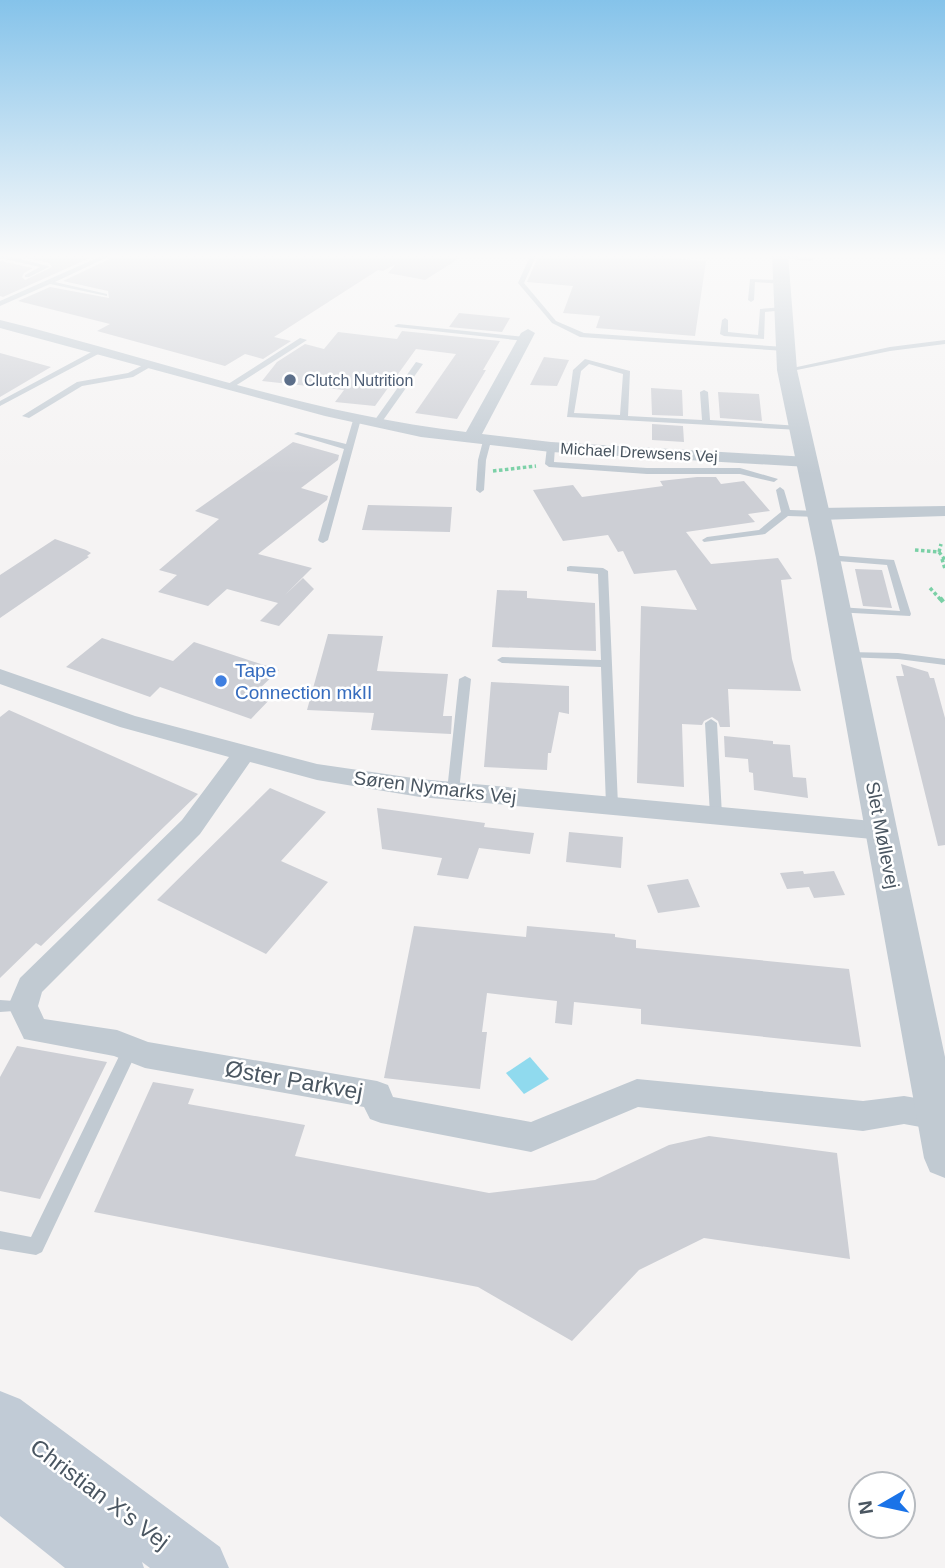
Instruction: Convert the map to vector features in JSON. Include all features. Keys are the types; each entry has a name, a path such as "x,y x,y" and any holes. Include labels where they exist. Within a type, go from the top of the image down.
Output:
{"main road":[{"name":"Christian X's Vej","path":"0,1419 199,1568"},
{"path":"0,1480 114,1568"}],"street":[{"name":"Michael Drewsens Vej","path":"12,327 376,424 479,440 551,447 808,461"},
{"name":"Slet Møllevej","path":"784,327 786,360 883,831 934,1042 937,1115 945,1158"},
{"path":"479,440 527,336"},
{"path":"819,514 945,511"},
{"name":"Søren Nymarks Vej","path":"0,676 128,722 317,772 453,791 883,831"},
{"name":"Øster Parkvej","path":"243,754 191,827 12,1006 35,1030 117,1043 145,1055 377,1095 381,1110 531,1137 637,1093 863,1116 904,1110 937,1115"}],"lane":[{"path":"413,327 527,336"},
{"path":"566,327 583,335 786,360 945,342"},
{"path":"724,327 724,334 761,337 761,327"},
{"path":"229,386 303,340"},
{"path":"0,404 100,351"},
{"path":"624,418 627,373 588,361 577,370 570,415 800,428"},
{"path":"26,416 79,384 130,375 149,364"},
{"path":"376,424 419,364"},
{"path":"704,392 706,423"},
{"path":"323,540 357,419"},
{"path":"298,434 349,448"},
{"path":"479,440 482,471 480,490"},
{"path":"551,447 549,464 635,470 740,471 774,479"},
{"path":"635,470 637,452"},
{"path":"780,490 786,513"},
{"path":"707,540 762,532 786,513 819,514"},
{"path":"828,558 891,562 906,614 838,610"},
{"path":"570,569 603,570 612,805"},
{"path":"847,655 898,656 945,662"},
{"path":"502,660 607,664"},
{"path":"453,791 465,679"},
{"path":"711,723 716,815"},
{"path":"0,1240 36,1246 130,1049"}],"path":[{"path":"482,471 549,464"},
{"path":"941,544 939,552 945,569"},
{"path":"915,550 939,552"},
{"path":"930,588 945,604"}],"water":[{"path":"530,1057 549,1079 524,1094 506,1073"}],"building":[{"path":"104,327 289,327 274,337 291,341 263,359 245,354 225,366 97,331"},
{"path":"451,327 505,327 502,332"},
{"path":"596,327 696,327 695,336"},
{"path":"402,331 500,341 457,419 415,413 456,354 416,349 375,406 335,402 344,390 262,381 277,362 305,344 324,349 338,332 397,339"},
{"path":"0,353 51,367 0,397"},
{"path":"544,357 569,360 557,386 530,385"},
{"path":"651,388 682,390 683,416 652,415"},
{"path":"718,392 759,394 762,421 720,418"},
{"path":"652,424 683,426 684,442 652,440"},
{"path":"293,442 339,455 338,460 301,488 328,496 327,500 258,554 312,568 285,595 303,578 314,589 279,626 260,621 278,603 227,589 208,606 158,592 177,575 159,570 219,519 195,511"},
{"path":"716,477 721,484 744,481 770,511 748,514 755,522 686,532 711,564 778,558 792,579 781,580 792,659 801,691 728,689 730,727 720,727 718,721 712,717 702,725 682,724 684,787 637,783 641,606 697,610 676,570 634,574 623,551 618,552 608,535 563,541 533,490 573,485 582,497 663,486 660,481"},
{"path":"368,505 452,507 450,532 362,530"},
{"path":"55,539 91,553 0,618 0,575"},
{"path":"855,569 882,570 892,608 863,606"},
{"path":"497,590 527,591 527,598 595,603 596,651 492,647"},
{"path":"328,634 383,636 377,671 448,674 443,716 452,716 451,734 371,730 374,713 307,710"},
{"path":"102,638 173,661 194,642 279,670 258,690 274,695 251,719 160,687 150,697 66,667"},
{"path":"901,664 928,672 930,678 934,678 945,718 945,845 938,846 896,676 904,676"},
{"path":"491,682 569,686 569,714 559,712 551,753 548,753 547,770 484,767"},
{"path":"9,710 198,794 41,946 36,943 0,978 0,717"},
{"path":"724,736 790,745 793,777 806,778 808,798 754,790 753,773 749,772 748,759 725,757"},
{"path":"270,788 326,812 281,861 328,882 266,954 157,900"},
{"path":"377,808 485,823 484,827 534,833 530,854 479,848 468,879 437,875 442,858 382,849"},
{"path":"569,832 623,837 621,868 566,862"},
{"path":"803,871 804,874 834,871 845,895 814,898 809,887 787,889 780,873"},
{"path":"688,879 700,907 658,913 647,885"},
{"path":"414,926 526,937 527,926 615,934 615,937 636,940 636,948 849,969 861,1047 641,1024 641,1009 574,1002 572,1025 555,1023 557,1001 487,993 482,1032 487,1032 480,1089 384,1078"},
{"path":"17,1046 107,1062 40,1199 0,1191 0,1077"},
{"path":"153,1082 194,1089 188,1104 305,1125 295,1156 489,1193 595,1180 669,1145 709,1136 837,1153 850,1259 704,1238 639,1270 572,1341 478,1287 94,1212"}],"place":[{"name":"Clutch Nutrition","path":"290,380"},
{"name":"Tape Connection mkII","path":"221,681"}]}
